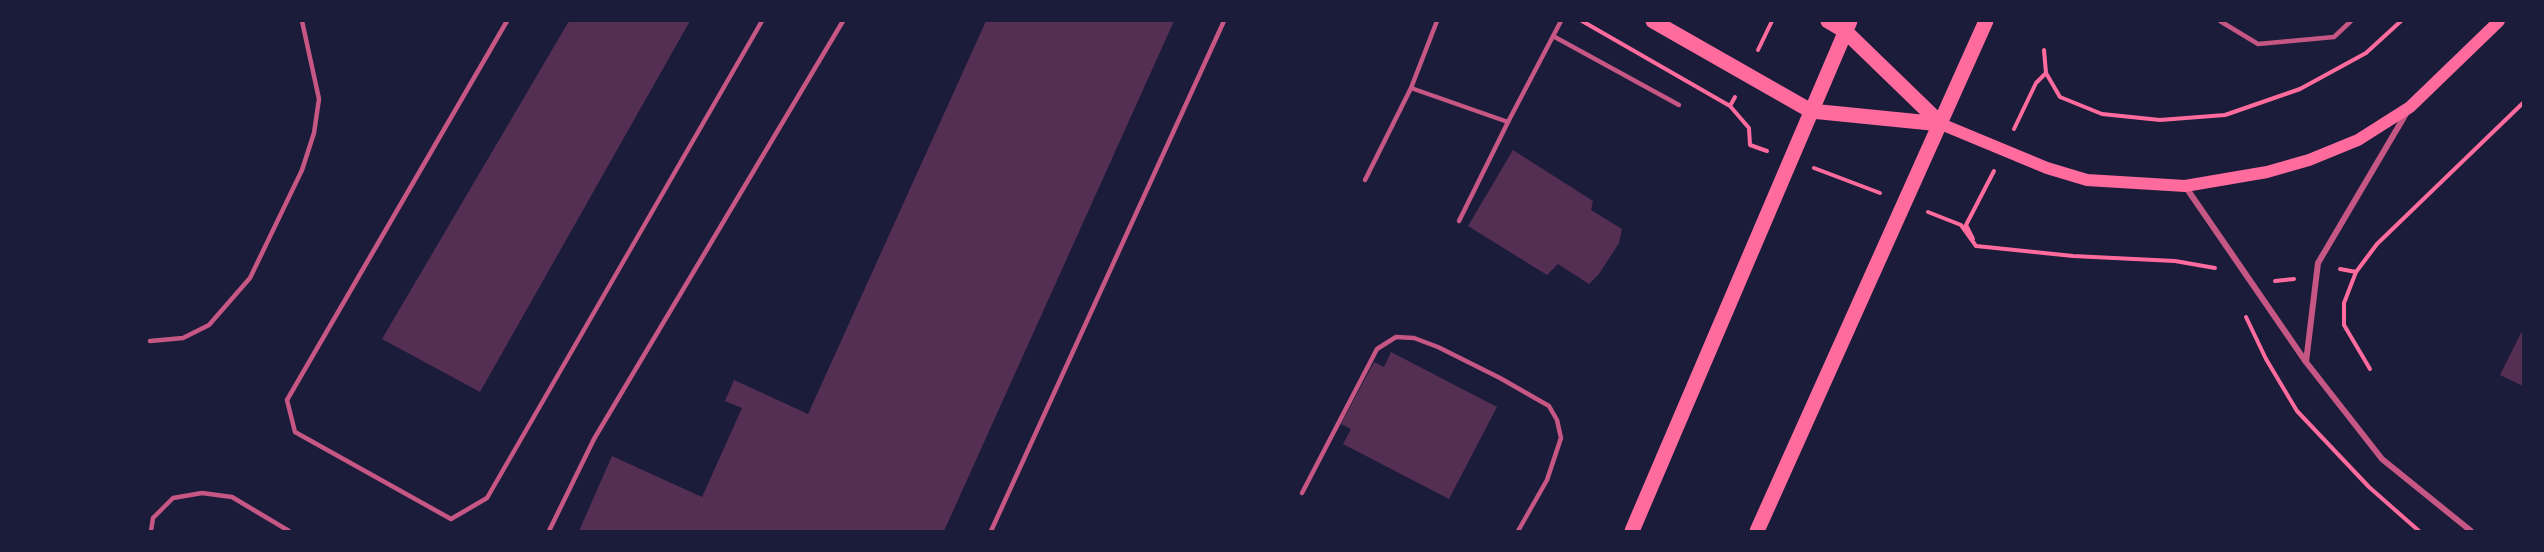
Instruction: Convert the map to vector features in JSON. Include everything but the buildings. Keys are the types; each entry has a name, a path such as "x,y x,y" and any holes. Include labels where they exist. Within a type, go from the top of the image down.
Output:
{"main road":[{"path":"1653,21 1812,111 1941,124 2047,168 2087,180 2185,186 2267,172 2309,160 2358,140 2410,107 2499,21"},
{"path":"1828,21 1848,26 1941,124"},
{"path":"1757,531 1986,21"},
{"path":"1632,531 1848,26"}],"street":[{"path":"2306,362 2318,263 2410,107"},
{"path":"2185,186 2306,362 2382,459 2471,531"}],"lane":[{"path":"150,341 183,338 209,324 250,278 302,170 314,133 319,99 302,21"},
{"path":"507,21 287,400 295,432 451,519 487,498 762,21"},
{"path":"549,531 594,439 843,21"},
{"path":"991,531 1224,21"},
{"path":"1365,180 1411,88 1437,21"},
{"path":"1459,221 1561,21"},
{"path":"2220,21 2258,44 2334,37 2351,21"},
{"path":"1553,36 1679,105"},
{"path":"1411,88 1508,122"},
{"path":"1302,493 1377,349 1396,337 1414,338 1438,347 1500,378 1549,406 1557,420 1561,438 1547,480 1518,531"},
{"path":"151,531 153,518 173,498 202,493 232,497 289,531"}],"path":[{"path":"1582,21 1730,106"},
{"path":"2044,50 2046,73 2060,97 2102,114 2160,120 2225,115 2300,89 2366,53 2401,21"},
{"path":"1976,246 1966,225 2036,83 2046,73"},
{"path":"2370,369 2344,325 2344,303 2356,272 2377,244 2523,103"},
{"path":"1750,144 1960,225 1976,246 2073,256 2175,261 2214,268 2221,275"},
{"path":"2243,310 2266,359 2297,411 2369,487 2419,531"}]}
